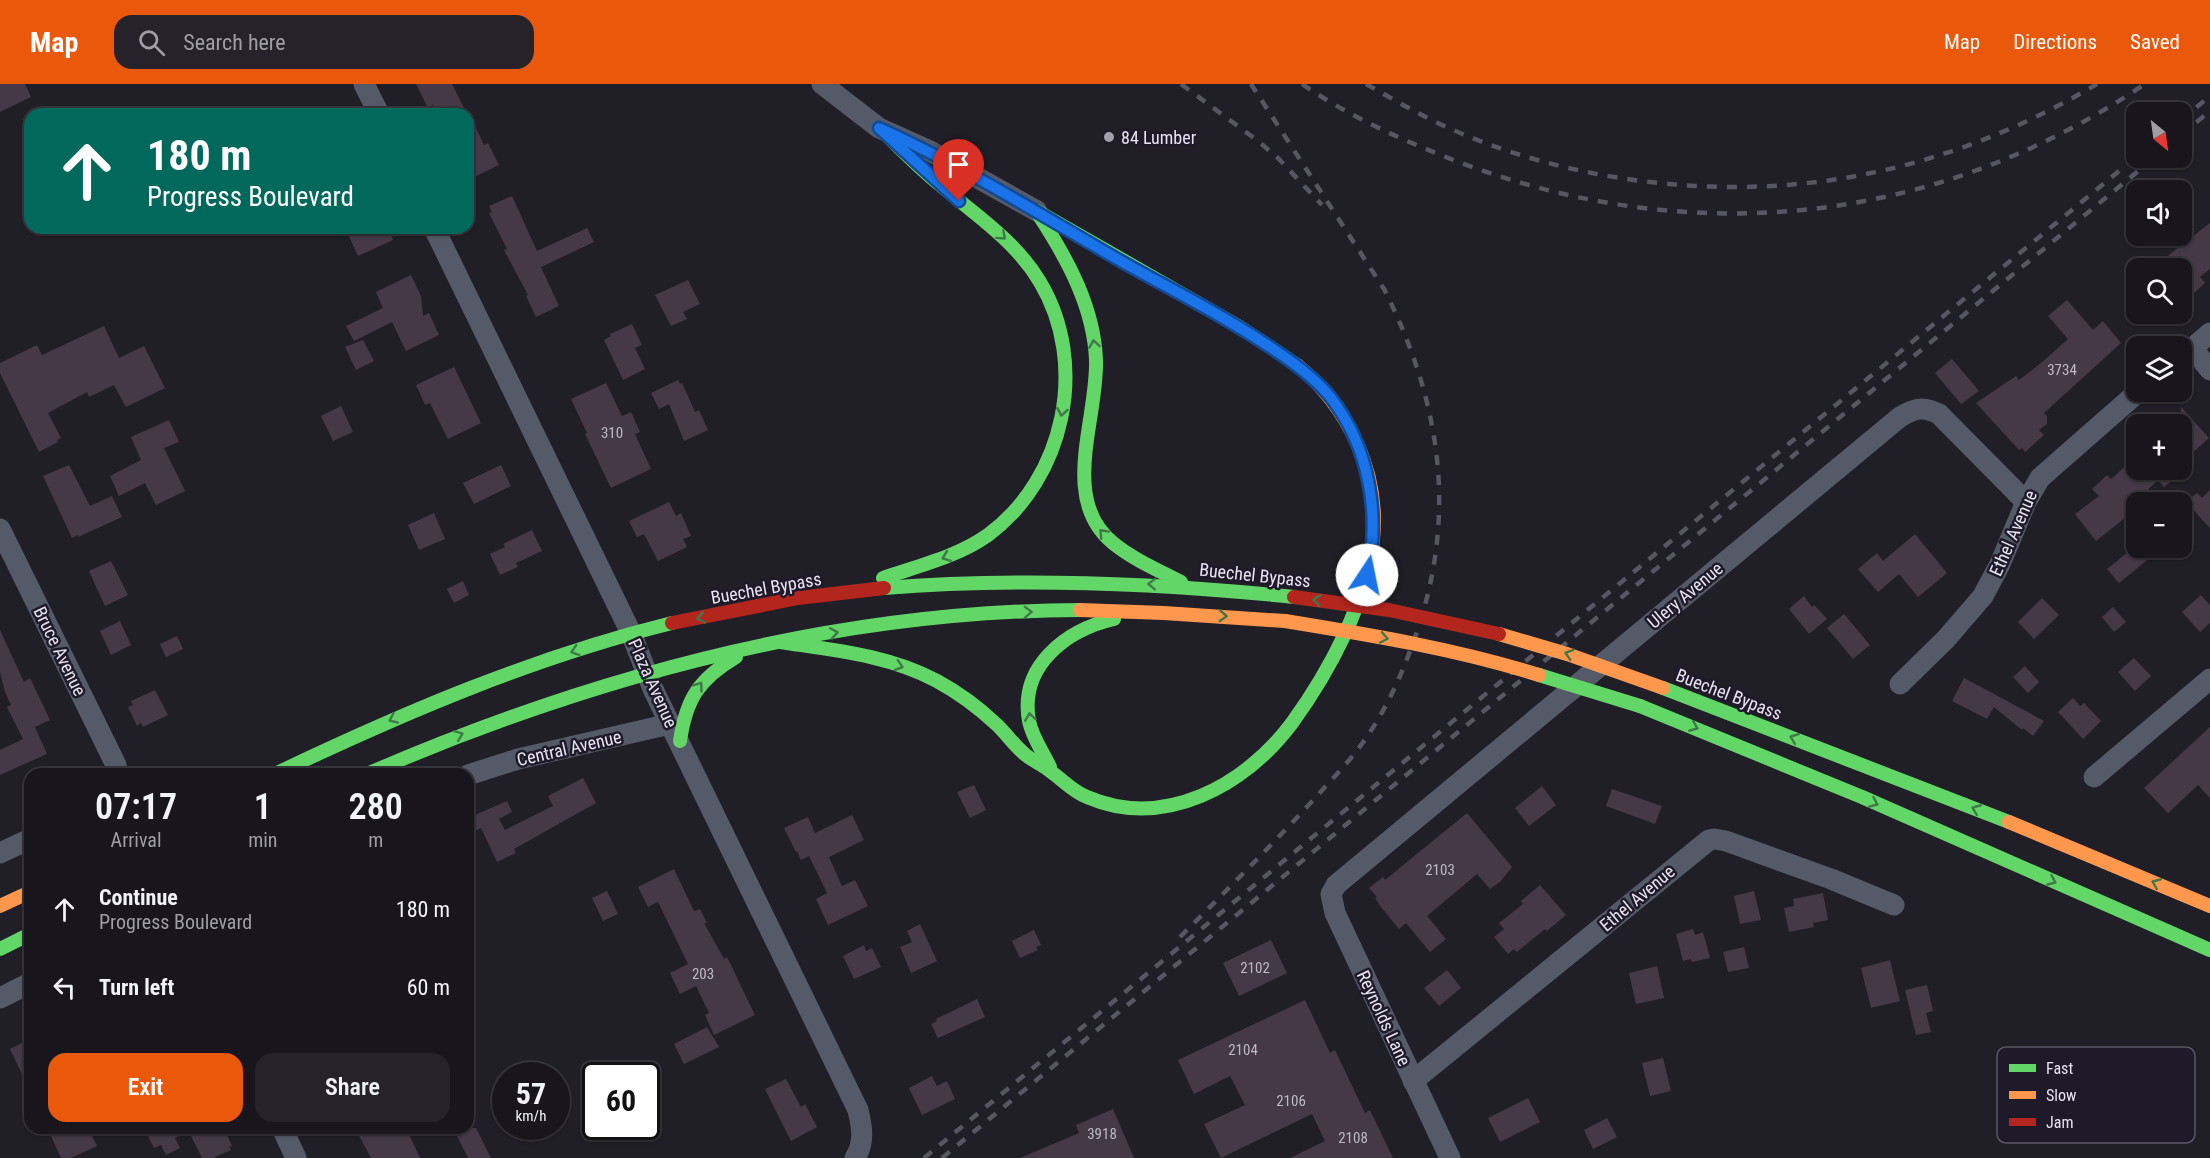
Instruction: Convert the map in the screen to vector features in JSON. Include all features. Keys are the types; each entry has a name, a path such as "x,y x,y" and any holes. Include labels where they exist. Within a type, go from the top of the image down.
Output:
{"main road":[{"path":"843,593 961,551 998,527 1031,493 1047,465 1058,435 1064,408 1066,357 1051,304 1040,283 1008,240 944,189 879,128"},
{"path":"1036,211 1076,278 1093,338 1096,378 1084,477 1086,502 1090,514 1104,536 1188,586"},
{"path":"780,642 875,658 934,679 981,710 1026,755 1051,771 1072,789 1087,798 1142,809 1179,804 1216,790 1235,779 1278,739 1295,719 1321,679 1353,612 1367,575 1374,533 1369,485 1355,443 1340,411 1313,378 1260,340 1036,211"},
{"name":"Buechel Bypass","path":"288,768 344,741 499,676 631,633 743,608 843,593 965,584 1117,583 1188,586 1294,597 1403,612 1471,627 1580,657 2019,826 2210,906"},
{"path":"380,768 418,751 546,703 648,673 780,642 898,623 953,617 1090,610 1285,621 1489,659 1640,706 1851,793 2210,950"},
{"path":"1051,771 1029,720 1029,692 1041,662 1062,642 1086,627 1108,620 1166,613"},
{"path":"675,732 697,686 718,667 756,647"},
{"path":"0,906 24,895"},
{"path":"0,949 24,937"}],"street":[{"path":"364,84 376,108"},
{"path":"822,84 879,128 927,150 1036,211"},
{"name":"Plaza Avenue","path":"437,234 631,633 653,689 858,1110 862,1130 858,1150"},
{"path":"2192,349 2210,333"},
{"path":"2192,357 2210,370"},
{"name":"Ethel Avenue","path":"1900,684 1946,639 1983,596 2000,564 2026,502 2040,478 2127,402"},
{"name":"Ulery Avenue","path":"1342,880 1891,425 1914,409 1929,409 1939,414 2026,502"},
{"name":"Bruce Avenue","path":"0,529 117,768"},
{"path":"2094,777 2210,679"},
{"name":"Central Avenue","path":"474,773 518,759 675,732"},
{"name":"Ethel Avenue","path":"1413,1081 1709,840 1726,841 1831,879 1893,905"},
{"path":"0,853 24,842"},
{"name":"Reynolds Lane","path":"1342,880 1331,894 1335,913 1450,1158"},
{"path":"0,998 24,986"},
{"path":"285,1134 296,1158"}],"building":[{"path":"0,84 25,84 31,97 0,112"},
{"path":"416,84 452,84 464,108 435,108 433,105 428,108"},
{"path":"474,124 484,145 488,143 499,165 474,177"},
{"path":"512,196 537,251 587,228 594,242 541,267 559,306 536,317 489,213 492,212 489,206"},
{"path":"2210,223 2210,269 2200,277 2205,283 2192,295 2192,258 2165,258 2180,246 2192,246 2192,237"},
{"path":"348,234 390,234 393,240 358,256"},
{"path":"411,275 421,296 423,316 429,313 439,335 406,351 392,322 354,341 346,326 383,308 376,292"},
{"path":"688,280 700,304 683,312 687,319 671,326 655,295"},
{"path":"2067,300 2093,330 2103,321 2121,343 2044,413 2047,416 2047,424 2039,430 2044,435 2025,452 2022,448 2019,450 1976,403 2016,376 2019,380 2068,339 2048,316"},
{"path":"632,324 642,345 635,348 645,369 623,380 604,340 611,336 610,334"},
{"path":"104,326 119,358 144,346 165,388 126,407 114,385 89,397 87,392 48,413 61,438 39,452 0,373 0,363 37,345 42,355"},
{"path":"363,340 374,361 356,370 345,347"},
{"path":"1952,359 1979,391 1961,404 1935,373"},
{"path":"454,367 481,423 448,439 430,403 425,405 416,385"},
{"path":"678,380 680,384 682,383 695,412 699,410 708,430 684,441 669,404 659,409 651,393"},
{"path":"606,383 622,416 631,412 640,432 635,434 651,469 611,488 571,399"},
{"path":"341,406 353,432 333,441 321,416"},
{"path":"2192,419 2209,438 2192,453"},
{"path":"169,420 179,442 164,448 185,491 156,505 145,483 119,496 110,476 141,460 131,437"},
{"path":"69,465 90,506 112,496 122,517 72,538 43,476"},
{"path":"501,465 511,486 474,504 463,483"},
{"path":"2126,466 2126,480 2158,480 2145,492 2126,492 2126,517 2096,541 2075,514 2099,496 2092,489 2107,475 2111,479"},
{"path":"2158,480 2173,480 2164,487"},
{"path":"2210,490 2210,528 2192,508 2192,497 2197,493 2202,498"},
{"path":"669,502 676,516 681,513 691,536 683,539 687,547 658,561 644,534 637,537 629,521"},
{"path":"434,513 445,539 419,550 408,525"},
{"path":"532,530 542,551 516,563 518,567 500,575 490,554 505,547 503,544"},
{"path":"1915,534 1947,573 1918,597 1899,574 1878,592 1858,569 1877,553 1883,561"},
{"path":"2126,554 2126,558 2150,558 2119,583 2107,569"},
{"path":"111,561 128,595 105,606 89,571"},
{"path":"463,581 469,595 454,603 447,589"},
{"path":"2201,595 2210,605 2210,623 2200,632 2182,612"},
{"path":"1804,596 1812,607 1814,605 1827,619 1809,634 1789,609"},
{"path":"2042,598 2059,615 2034,639 2018,622"},
{"path":"2113,607 2126,622 2114,632 2102,617"},
{"path":"1844,614 1870,645 1853,659 1827,628"},
{"path":"120,621 131,645 111,655 100,631"},
{"path":"0,630 24,682 30,678 50,720 35,727 47,754 0,775 0,750 23,739 7,707 11,705 0,672"},
{"path":"177,636 183,649 166,657 160,644"},
{"path":"2134,658 2151,676 2135,691 2118,672"},
{"path":"2025,666 2039,682 2028,693 2013,677"},
{"path":"1964,678 2044,721 2033,736 1994,707 1987,719 1952,701"},
{"path":"155,690 168,715 143,727 141,723 137,726 128,707 133,705 131,701"},
{"path":"2073,698 2080,706 2084,703 2101,721 2083,739 2058,712"},
{"path":"2210,727 2210,798 2198,785 2168,813 2144,788"},
{"path":"583,778 596,803 514,849 516,853 497,862 481,828 474,831 474,815 507,801 512,812 499,819 505,830 553,806 548,796"},
{"path":"974,785 986,810 970,818 957,792"},
{"path":"1542,786 1556,805 1529,826 1515,808"},
{"path":"1612,789 1662,806 1655,824 1606,806"},
{"path":"1467,813 1512,867 1500,882 1490,889 1477,874 1427,916 1446,939 1430,952 1406,923 1399,929 1369,888 1383,877 1385,880"},
{"path":"852,815 864,840 829,857 842,886 855,880 868,906 828,925 816,899 827,893 809,856 801,860 784,828 808,817 815,833"},
{"path":"674,869 694,911 700,909 707,923 704,923 724,959 727,957 755,1015 714,1035 705,1015 709,1013 696,986 680,994 670,973 688,964 658,902 648,907 638,887"},
{"path":"1540,885 1566,915 1517,952 1514,949 1508,954 1494,937 1504,929 1499,923 1523,904 1521,901"},
{"path":"607,891 618,914 603,921 592,898"},
{"path":"1754,891 1761,920 1740,924 1734,896"},
{"path":"1823,893 1828,920 1813,923 1814,927 1789,932 1784,908 1794,906 1793,899"},
{"path":"920,924 937,961 911,973 900,947 912,942 907,931"},
{"path":"1693,929 1695,935 1703,932 1710,958 1692,962 1691,959 1683,961 1676,934"},
{"path":"1034,930 1041,945 1036,947 1038,950 1020,958 1012,941"},
{"path":"1271,940 1287,973 1239,996 1223,963"},
{"path":"864,945 866,951 872,948 881,967 854,979 843,956"},
{"path":"1744,947 1749,968 1728,972 1723,952"},
{"path":"1890,960 1900,1001 1871,1008 1861,968"},
{"path":"1657,966 1664,998 1636,1004 1629,973"},
{"path":"1447,970 1461,988 1439,1006 1424,988"},
{"path":"1927,985 1933,1011 1926,1013 1931,1032 1916,1035 1905,990"},
{"path":"977,999 985,1017 938,1038 931,1024 937,1021 936,1019"},
{"path":"1305,1000 1330,1053 1335,1050 1365,1113 1370,1110 1393,1158 1290,1158 1325,1141 1312,1114 1221,1158 1204,1124 1245,1105 1230,1076 1194,1094 1178,1060"},
{"path":"707,1027 719,1047 684,1064 674,1044"},
{"path":"24,1042 24,1078 10,1049"},
{"path":"1663,1058 1671,1091 1650,1096 1642,1063"},
{"path":"932,1076 937,1086 947,1081 955,1099 922,1115 909,1088"},
{"path":"786,1079 801,1107 805,1104 817,1127 791,1141 765,1089"},
{"path":"1528,1098 1540,1122 1500,1142 1488,1118"},
{"path":"1113,1109 1134,1158 1020,1158 1079,1133 1076,1125"},
{"path":"1607,1118 1617,1137 1593,1149 1584,1130"},
{"path":"474,1128 476,1128 491,1158 468,1158 456,1134 474,1134"},
{"path":"91,1134 97,1146 71,1158 61,1158 51,1136"},
{"path":"147,1134 183,1134 175,1138 180,1148 166,1155 161,1145 154,1148"},
{"path":"227,1134 232,1146 229,1147 231,1150 213,1158 202,1158 191,1136"},
{"path":"358,1134 409,1134 420,1158 371,1158"}],"railway":[{"path":"1181,84 1278,158 1322,205"},
{"path":"1180,937 1316,797 1355,753 1374,727 1393,690 1414,640 1428,595 1436,550 1439,506 1437,462 1431,418 1404,332 1384,289 1251,84"},
{"path":"1302,84 1358,117 1416,145 1456,161 1545,189 1634,207 1723,213 1811,209 1897,194 1982,168 2065,131 2145,84"},
{"path":"1366,84 1442,125 1536,160 1585,172 1634,180 1695,186 1756,187 1815,182 1874,172 1931,158 1988,138 2043,113 2097,84"},
{"path":"2192,111 2210,96"},
{"path":"2192,126 2210,111"},
{"path":"924,1158 2126,165"},
{"path":"942,1158 2142,168"}],"traffic: fast":[{"path":"879,128 924,171 1007,241 1030,267 1055,314 1063,348 1065,383 1061,418 1051,452 1036,483 1014,511 976,543 937,560 883,578"},
{"path":"1037,211 1238,326 1297,365"},
{"path":"1040,217 1078,285 1094,341 1095,383 1084,481 1088,504 1097,525 1113,543 1138,560 1181,582"},
{"path":"780,642 880,659 919,672 937,681 961,695 982,712 1027,756 1087,797 1116,806 1145,808 1173,805 1201,796 1227,783 1273,746 1292,723 1319,682 1344,636 1363,587 1373,539"},
{"path":"884,588 987,583 1089,583 1191,588 1294,597"},
{"path":"382,768 452,739 538,708 626,680 716,656 806,637 897,622 988,613 1080,610"},
{"path":"1050,767 1030,727 1028,701 1031,683 1039,667 1063,642 1096,624 1114,619"},
{"path":"288,768 372,729 470,688 570,652 672,623"},
{"path":"680,741 686,713 696,692 712,674 736,657"},
{"path":"1539,675 1640,706"},
{"path":"1663,688 2009,822"},
{"path":"1640,706 1862,797 2210,950"},
{"path":"0,949 24,937"}],"traffic: slow":[{"path":"1297,365 1331,400 1357,443 1371,490 1374,514 1373,539"},
{"path":"1080,610 1285,621"},
{"path":"1285,621 1445,650 1539,675"},
{"path":"1499,634 1567,654 1663,688"},
{"path":"2009,822 2210,906"},
{"path":"0,906 24,895"}],"traffic: jam":[{"path":"672,623 798,598 884,588"},
{"path":"1294,597 1389,610 1499,634"}],"place":[{"name":"84 Lumber","path":"1109,137"}],"route":[{"path":"959,201 879,128 927,150 1208,309 1260,340 1313,378 1340,411 1352,434 1369,485 1374,533 1367,575"}]}
